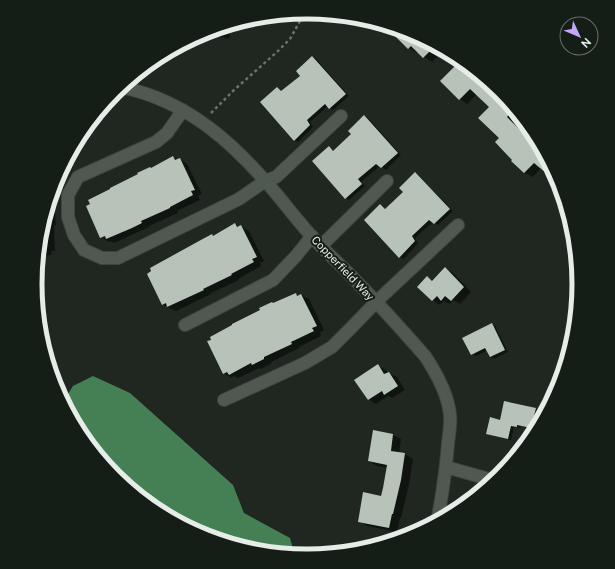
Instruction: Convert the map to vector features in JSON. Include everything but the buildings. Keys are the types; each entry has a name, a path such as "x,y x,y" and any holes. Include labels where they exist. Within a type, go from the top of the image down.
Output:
{"street":[{"name":"Copperfield Way","path":"128,89 154,96 169,102 203,123 227,143 265,181 321,246 426,356 442,384 450,415 446,467 438,515"},
{"path":"183,110 167,133 156,142 78,177 68,195 68,216 74,235 84,250 102,258 118,258 239,199 265,181 276,177 341,116"},
{"path":"321,246 387,181"},
{"path":"224,400 305,363 332,347 376,302 458,225"},
{"path":"185,325 273,280 296,256 312,236"},
{"path":"446,467 488,479"}],"path":[{"path":"203,123 215,108 290,39 300,19"}],"shaded area":[{"path":"93,376 130,393 233,485 244,513 290,538 293,549 256,545 222,536 190,523 146,495 132,484 108,460 87,432 67,396 73,386"}]}
